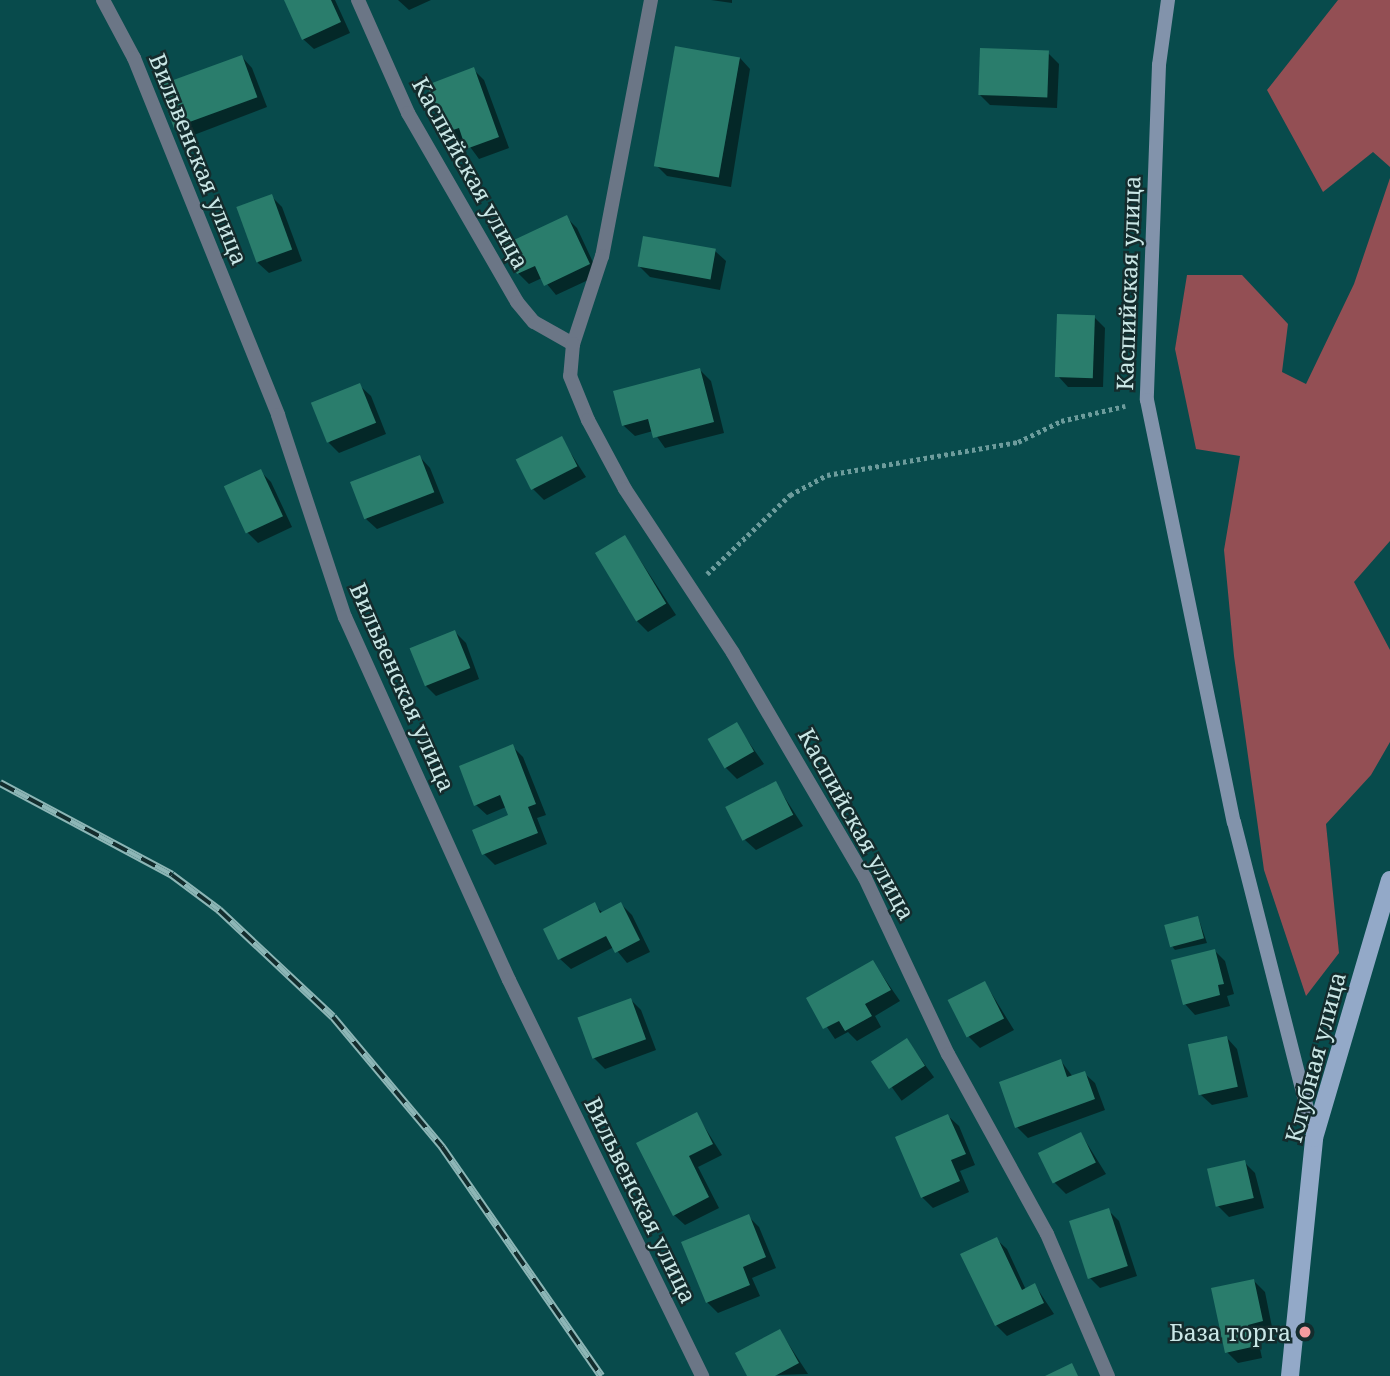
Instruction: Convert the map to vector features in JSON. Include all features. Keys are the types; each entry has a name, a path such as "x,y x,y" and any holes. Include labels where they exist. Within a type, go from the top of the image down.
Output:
{"main road":[{"name":"Клубная улица","path":"1290,1376 1314,1138 1390,880"}],"street":[{"name":"Вильвенская улица","path":"103,0 134,58 278,415 345,617 509,980 702,1376"},
{"name":"Каспийская улица","path":"358,0 408,113 517,302 534,323 573,345"},
{"name":"Каспийская улица","path":"651,0 603,256 573,345 570,376 588,420 625,489 691,589 865,878 948,1054 1047,1234 1108,1376"},
{"name":"Каспийская улица","path":"1168,0 1159,65 1147,400 1234,822 1314,1138"}],"path":[{"path":"691,589 790,495 827,475 1018,442 1061,421 1147,400"}],"shaded area":[{"path":"1338,0 1390,0 1390,167 1373,152 1323,192 1267,90"},
{"path":"1390,178 1390,541 1354,582 1390,650 1390,742 1371,775 1326,824 1339,953 1306,996 1264,870 1234,656 1224,550 1240,456 1196,449 1175,349 1187,275 1242,275 1288,324 1282,372 1306,384 1354,284"}],"building":[{"path":"284,0 331,0 341,22 302,40"},
{"path":"675,46 740,57 719,178 654,166"},
{"path":"980,48 1049,50 1047,97 978,95"},
{"path":"242,55 257,97 174,128 158,85"},
{"path":"474,67 499,137 466,149 459,128 444,133 427,85"},
{"path":"272,194 292,249 256,262 236,207"},
{"path":"567,215 590,264 544,286 535,266 517,274 503,245"},
{"path":"643,236 716,249 710,279 638,267"},
{"path":"1057,314 1095,315 1093,378 1055,377"},
{"path":"700,368 714,422 653,438 648,419 622,426 613,391"},
{"path":"360,383 376,423 327,443 311,403"},
{"path":"562,436 577,466 531,490 516,460"},
{"path":"420,455 434,492 364,519 350,482"},
{"path":"261,469 283,516 246,533 224,486"},
{"path":"625,535 666,604 636,622 595,553"},
{"path":"455,630 470,668 425,686 410,648"},
{"path":"737,722 754,751 725,768 708,739"},
{"path":"513,744 536,804 528,807 538,833 482,855 472,830 508,815 500,795 474,806 459,766"},
{"path":"776,781 793,815 742,841 725,807"},
{"path":"595,902 600,913 621,902 640,940 615,953 606,936 558,960 543,929"},
{"path":"1198,916 1204,938 1170,947 1164,925"},
{"path":"1215,949 1224,984 1218,985 1220,995 1183,1005 1171,960"},
{"path":"873,960 891,990 865,1004 872,1016 845,1031 839,1021 823,1029 806,998"},
{"path":"985,981 1004,1018 967,1037 948,1000"},
{"path":"631,998 646,1039 592,1059 577,1017"},
{"path":"1227,1036 1238,1087 1199,1095 1188,1044"},
{"path":"907,1038 925,1066 889,1089 871,1061"},
{"path":"1061,1059 1067,1077 1085,1071 1095,1099 1015,1128 999,1082"},
{"path":"697,1112 713,1144 689,1156 709,1197 673,1216 636,1143"},
{"path":"948,1114 966,1154 951,1160 960,1181 921,1198 895,1137"},
{"path":"1081,1132 1096,1163 1053,1184 1038,1153"},
{"path":"1245,1160 1254,1198 1216,1207 1207,1169"},
{"path":"1109,1208 1128,1266 1088,1279 1069,1221"},
{"path":"749,1214 766,1257 743,1267 750,1285 706,1303 681,1242"},
{"path":"997,1237 1022,1290 1035,1283 1044,1303 995,1326 960,1254"},
{"path":"1254,1279 1263,1321 1248,1325 1252,1347 1225,1353 1211,1288"},
{"path":"780,1329 799,1363 775,1376 747,1376 735,1353"},
{"path":"1072,1363 1078,1376 1045,1376"}],"railway":[{"path":"0,783 172,875 219,910 333,1017 442,1147 601,1376"}],"place":[{"name":"База торга","path":"1305,1332"}]}
